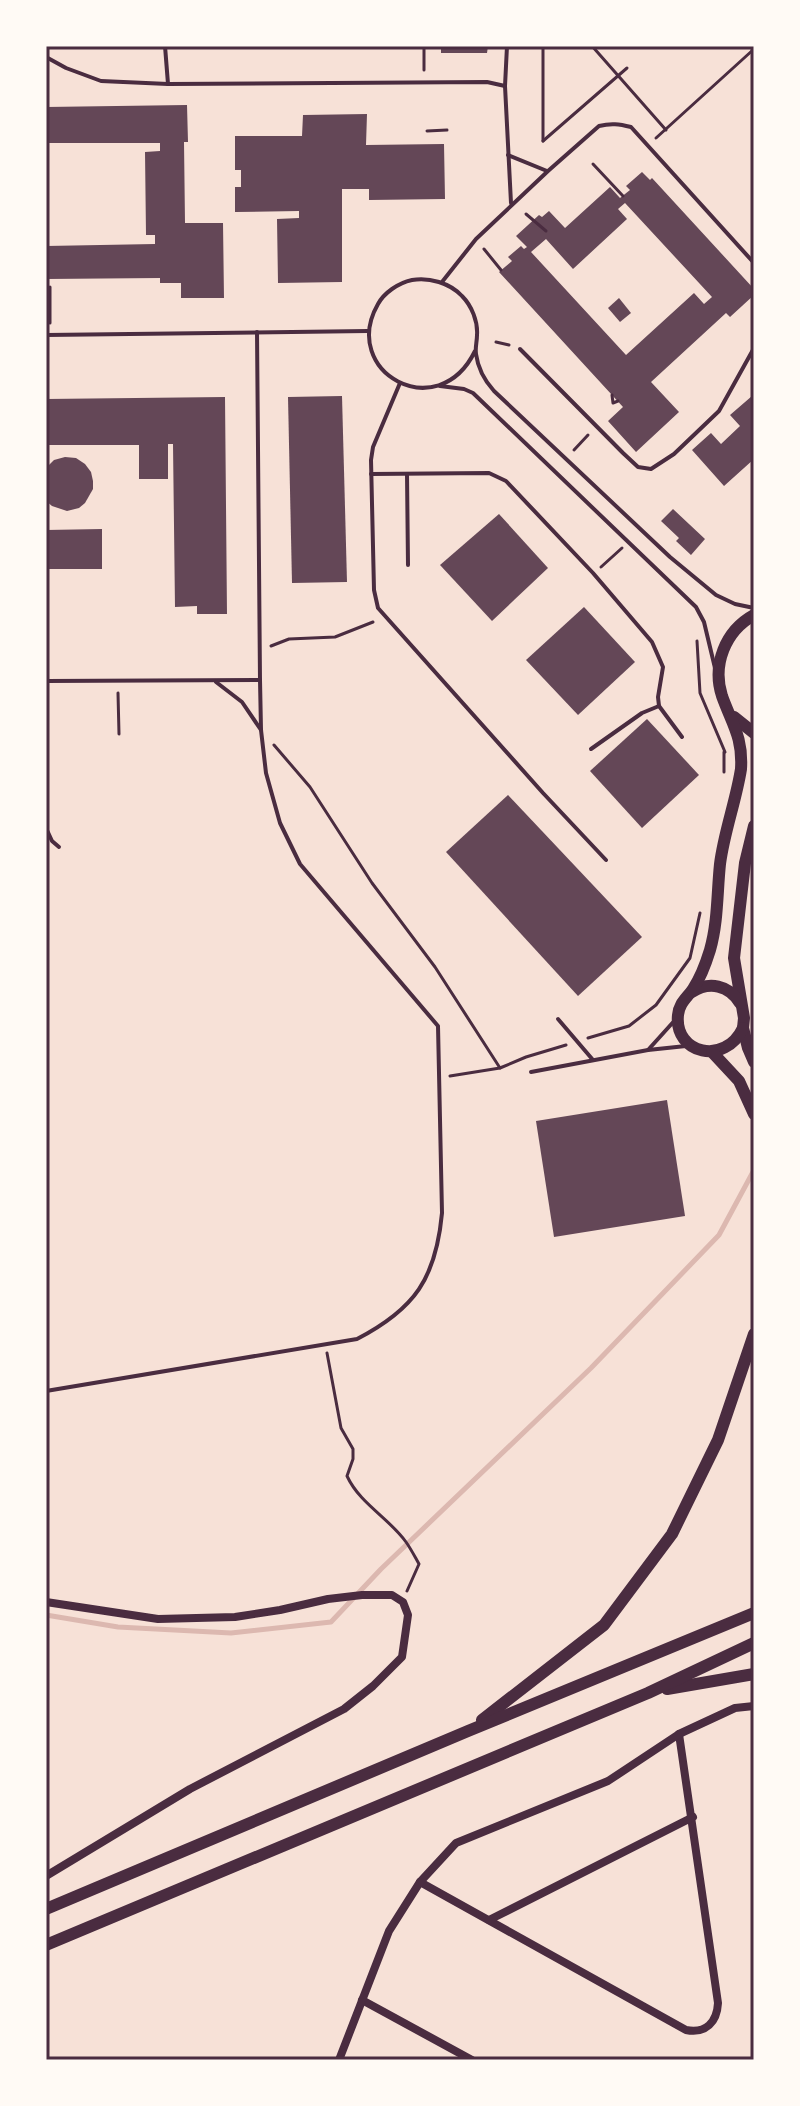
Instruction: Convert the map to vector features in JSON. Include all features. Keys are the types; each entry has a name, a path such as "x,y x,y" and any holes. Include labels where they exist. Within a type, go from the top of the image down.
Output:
{"main road":[{"path":"743,1028 731,1045 712,1052 692,1046 684,1038 678,1017 680,1006 705,968 713,938 720,865 741,769 740,741 720,685 719,672 724,647 738,626 754,615"},
{"path":"729,711 754,733"},
{"path":"754,826 745,863 734,958 743,1008 743,1028 754,1062"},
{"path":"692,992 706,986 718,986 729,990 743,1008"},
{"path":"712,1052 739,1081 754,1114"},
{"path":"468,1731 604,1625 672,1534 718,1440 754,1334"},
{"path":"46,1909 754,1613"},
{"path":"46,1945 648,1693 754,1643"},
{"path":"648,1693 754,1674"}],"street":[{"path":"46,1602 158,1619 235,1617 328,1599 392,1595 403,1602 408,1615 402,1657 344,1709 190,1789 46,1876"},
{"path":"339,2060 389,1931 420,1882 456,1843 608,1781 679,1734 735,1708 754,1706"},
{"path":"420,1882 686,2030 701,2031 713,2023 718,2003 679,1734"},
{"path":"489,1920 693,1817"},
{"path":"362,2000 472,2060"}],"lane":[{"path":"165,46 168,84"},
{"path":"507,46 505,86 511,205"},
{"path":"46,57 101,81 168,84 487,82 505,86"},
{"path":"442,282 476,239 511,205 599,126 610,123 631,127 754,263"},
{"path":"508,155 548,171"},
{"path":"438,386 455,377 469,363 475,351 478,331 473,312 462,295 442,282 411,280 394,287 381,299 372,315 369,343 377,363 400,383 420,388 438,386 464,389 473,393 696,607 707,633 720,685"},
{"path":"46,335 368,331"},
{"path":"46,1391 357,1339 404,1308 431,1268 440,1241 438,1026 300,864 280,823 266,773 261,730 257,332"},
{"path":"520,349 638,467 651,469 674,454 719,411 754,348"},
{"path":"475,351 482,377 494,391 670,557 716,595 754,608"},
{"path":"400,383 373,447 374,590 378,608 606,860"},
{"path":"371,474 489,473 506,481 593,573 652,642 663,667 659,706 682,737"},
{"path":"407,474 408,565"},
{"path":"214,680 242,702 261,730"},
{"path":"46,681 260,680"},
{"path":"591,749 642,713 659,706"},
{"path":"46,828 59,847"},
{"path":"648,1050 678,1017"},
{"path":"558,1019 593,1060"},
{"path":"531,1072 648,1050 692,1046"}],"path":[{"path":"424,46 424,82"},
{"path":"543,46 543,141 627,68"},
{"path":"592,46 666,130"},
{"path":"647,146 754,49"},
{"path":"427,131 447,130"},
{"path":"593,164 623,196"},
{"path":"526,214 546,231"},
{"path":"484,249 501,270"},
{"path":"50,287 50,314"},
{"path":"496,342 520,349"},
{"path":"612,395 613,403 618,401"},
{"path":"574,450 596,426"},
{"path":"593,573 628,543"},
{"path":"271,646 289,639 335,637 373,622"},
{"path":"118,681 119,734"},
{"path":"261,730 310,787 372,883 435,967 500,1068"},
{"path":"724,752 724,776"},
{"path":"439,1078 500,1068 526,1057 629,1026 656,1005 690,958 700,913"},
{"path":"326,1344 341,1428 353,1449 347,1476 370,1506 405,1540 419,1564 409,1588 398,1598"}],"building":[{"path":"441,46 488,46 487,53 441,53"},
{"path":"187,105 185,223 223,223 224,298 181,298 181,283 160,283 160,278 46,279 46,246 155,244 155,235 146,235 145,152 160,151 160,143 46,143 46,107"},
{"path":"367,114 366,145 444,144 445,199 369,200 369,189 342,189 342,282 278,283 277,219 299,218 299,211 235,212 235,187 241,187 241,170 235,170 235,136 302,136 303,115"},
{"path":"642,172 650,180 652,178 754,289 754,295 730,317 726,313 651,382 679,412 636,452 608,421 623,407 499,272 512,261 508,257 521,246 524,249 527,247 516,236 539,215 542,217 549,211 565,228 610,187 620,198 630,190 626,186","holes":["625,203 712,297 704,304 694,293 626,355 531,252 546,239 573,269 627,219 618,209"]},
{"path":"619,298 631,313 620,322 608,308"},
{"path":"342,396 347,582 292,583 288,397"},
{"path":"752,396 754,459 724,486 692,450 711,433 721,444 740,426 730,415"},
{"path":"225,397 227,614 197,614 197,606 175,607 173,444 168,444 168,479 139,479 139,445 46,445 46,399"},
{"path":"76,458 85,464 93,481 93,489 85,503 67,511 46,501 46,468 54,460"},
{"path":"673,509 705,539 691,555 661,521"},
{"path":"499,514 548,568 492,621 440,565"},
{"path":"102,529 102,569 46,569 46,530"},
{"path":"584,607 635,662 578,715 526,660"},
{"path":"647,719 699,775 642,828 590,771"},
{"path":"508,795 642,937 578,996 446,852"},
{"path":"667,1100 685,1216 554,1237 536,1121"}],"waterway":[{"path":"46,1615 118,1627 231,1633 331,1622 381,1569 591,1368 719,1235 754,1170"}]}
